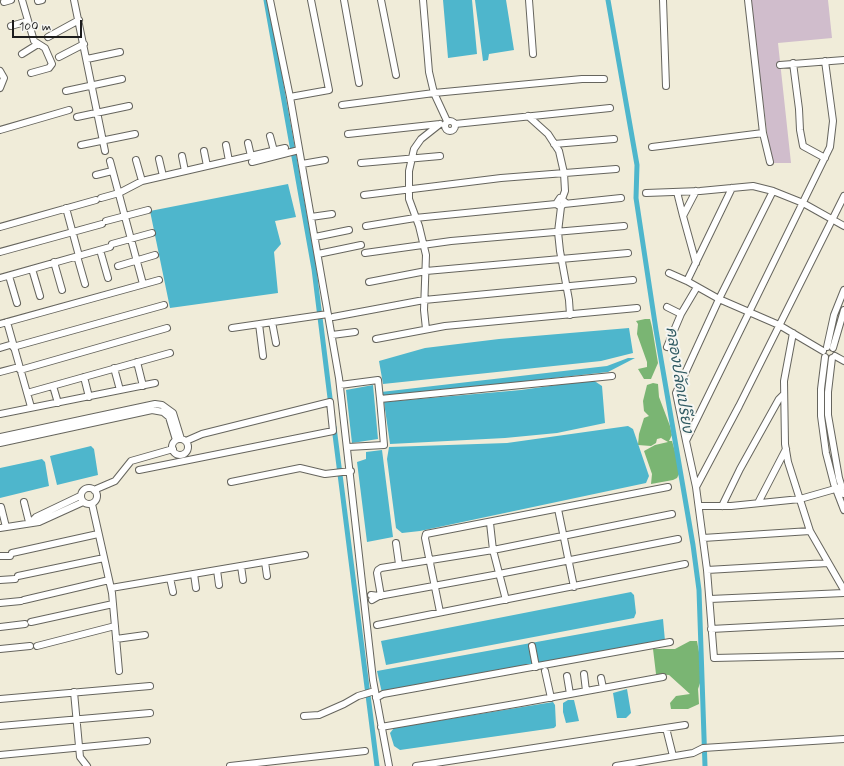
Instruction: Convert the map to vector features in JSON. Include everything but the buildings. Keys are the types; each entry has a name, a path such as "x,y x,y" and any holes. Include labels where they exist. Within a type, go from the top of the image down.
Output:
{"street":[{"path":"22,0 34,40 46,48 51,66 31,74"},
{"path":"74,0 105,151"},
{"path":"270,0 290,97 311,218 331,316 332,335 348,447 349,471 368,598 371,694 381,727 389,766"},
{"path":"290,97 329,90 311,0"},
{"path":"344,0 359,83"},
{"path":"381,0 396,75"},
{"path":"423,0 429,72 444,123"},
{"path":"529,0 533,54"},
{"path":"663,0 666,86"},
{"path":"748,0 763,133 770,162"},
{"path":"48,36 79,20"},
{"path":"11,26 28,21"},
{"path":"22,54 38,44"},
{"path":"59,57 84,44"},
{"path":"87,59 120,52"},
{"path":"780,64 844,60"},
{"path":"686,441 830,147 833,121 824,61"},
{"path":"793,63 803,146 825,158"},
{"path":"0,71 4,78 0,88"},
{"path":"66,91 122,79"},
{"path":"342,104 434,93 582,79 604,79"},
{"path":"77,117 129,106"},
{"path":"348,134 452,121 455,124 610,108"},
{"path":"0,130 69,110"},
{"path":"528,116 548,134 559,151 564,173 565,191 561,203 558,232 568,287 570,314"},
{"path":"426,329 424,300 426,271 424,244 409,199 408,189 410,159 421,139 444,123"},
{"path":"652,147 763,133"},
{"path":"81,145 135,134"},
{"path":"270,136 274,151"},
{"path":"554,144 614,139"},
{"path":"248,143 252,159"},
{"path":"226,145 229,161"},
{"path":"252,159 285,148"},
{"path":"0,227 119,193 142,181 229,161 252,159 299,150"},
{"path":"204,151 207,166"},
{"path":"182,156 185,171"},
{"path":"361,163 440,156"},
{"path":"159,159 163,176"},
{"path":"136,160 142,181"},
{"path":"302,164 325,160"},
{"path":"110,161 143,284"},
{"path":"364,195 408,189 616,169"},
{"path":"96,175 112,171"},
{"path":"646,193 696,191 753,186 773,191 803,203 844,226"},
{"path":"687,281 732,188"},
{"path":"683,216 696,191"},
{"path":"773,191 719,299 676,393 696,487 710,599 713,656 715,660 844,655"},
{"path":"677,192 696,263"},
{"path":"696,487 844,196"},
{"path":"366,226 415,218 621,198"},
{"path":"66,208 85,284"},
{"path":"0,252 148,210"},
{"path":"311,218 332,214"},
{"path":"365,253 424,244 624,226"},
{"path":"315,237 350,230"},
{"path":"0,278 100,250 131,238 152,233"},
{"path":"318,254 361,246"},
{"path":"100,250 108,278"},
{"path":"370,282 426,271 628,253"},
{"path":"118,266 155,255"},
{"path":"54,262 62,290"},
{"path":"32,269 40,296"},
{"path":"669,272 719,299 779,325 827,351 833,357 844,361"},
{"path":"9,276 17,303"},
{"path":"0,324 159,280"},
{"path":"232,328 331,316 424,300 633,280"},
{"path":"667,347 681,314 698,287"},
{"path":"844,290 834,315 827,351 821,389 820,416 826,453 839,488 844,494"},
{"path":"0,348 13,346 164,305"},
{"path":"668,307 681,314"},
{"path":"376,339 426,329 473,323 637,308"},
{"path":"827,351 844,310"},
{"path":"7,322 31,407"},
{"path":"272,322 276,343"},
{"path":"259,324 263,356"},
{"path":"0,372 20,368 167,328"},
{"path":"332,335 355,332"},
{"path":"792,333 784,381 786,449 810,531 844,590"},
{"path":"827,351 833,357"},
{"path":"27,393 170,353"},
{"path":"833,357 828,392 828,415 839,488 844,510"},
{"path":"137,362 143,386"},
{"path":"114,368 120,390"},
{"path":"380,399 612,376"},
{"path":"84,377 89,397"},
{"path":"340,385 378,380 384,445 348,447"},
{"path":"0,414 155,383"},
{"path":"53,386 58,403"},
{"path":"722,506 740,469 779,399 784,394"},
{"path":"140,470 333,431 330,402 181,440 173,444 173,449"},
{"path":"0,437 40,431 162,405 173,413 181,440 188,448 183,454 176,453 173,449"},
{"path":"0,443 40,431"},
{"path":"82,499 84,490 87,488 94,490 115,482 131,461 173,449"},
{"path":"758,503 786,449"},
{"path":"231,482 300,468 325,474 349,471"},
{"path":"440,612 425,538 426,534 490,523 668,487"},
{"path":"698,506 722,506 800,499 839,488"},
{"path":"92,504 97,499 94,490"},
{"path":"82,499 92,504"},
{"path":"1,507 3,528 30,522 36,518 61,509 82,499"},
{"path":"24,502 30,522"},
{"path":"92,504 111,588 119,671"},
{"path":"558,509 562,536 574,587"},
{"path":"380,596 378,570 399,564 493,550 672,514"},
{"path":"490,523 493,550 506,600"},
{"path":"703,538 810,531"},
{"path":"0,556 98,534"},
{"path":"368,598 678,539"},
{"path":"396,543 399,564"},
{"path":"111,588 305,555"},
{"path":"0,580 17,578 104,558"},
{"path":"265,562 268,576"},
{"path":"707,570 828,563"},
{"path":"377,625 685,564"},
{"path":"241,566 243,580"},
{"path":"217,570 219,585"},
{"path":"194,574 196,588"},
{"path":"170,578 173,592"},
{"path":"0,603 23,601 109,580"},
{"path":"710,599 844,593"},
{"path":"0,627 28,623 113,604"},
{"path":"711,629 844,622"},
{"path":"0,649 34,646 115,626"},
{"path":"116,639 146,635"},
{"path":"304,716 324,713 371,694 383,694 670,642"},
{"path":"532,646 536,666"},
{"path":"545,671 551,698"},
{"path":"584,674 586,692"},
{"path":"567,676 570,694"},
{"path":"381,727 586,692 664,676"},
{"path":"601,678 603,688"},
{"path":"0,699 150,686"},
{"path":"74,692 80,757 87,766"},
{"path":"0,726 150,713"},
{"path":"416,766 685,725"},
{"path":"666,728 673,756"},
{"path":"616,766 693,753 704,748 844,739"},
{"path":"0,755 79,746 147,741"},
{"path":"230,766 365,751"},
{"path":"462,759 463,766"}],"shaded area":[{"path":"750,0 828,0 832,38 778,43 791,163 771,163"}],"green space":[{"path":"650,319 658,363 651,379 644,379 638,369 647,367 647,362 637,334 638,324 636,321"},
{"path":"653,383 658,384 659,397 670,426 672,435 669,441 672,441 678,462 679,474 677,478 673,480 651,484 652,474 644,451 655,445 668,442 661,438 657,439 656,443 651,446 638,445 639,434 644,418 649,416 644,411 643,401 647,385"},
{"path":"690,641 697,641 703,674 698,689 699,704 688,709 671,709 670,703 676,696 690,694 669,675 656,674 653,649 675,649"}],"water":[{"path":"443,0 472,0 477,54 448,58"},
{"path":"475,0 506,0 514,50 489,54 488,60 483,61"},
{"path":"288,184 296,217 275,221 281,244 274,252 278,293 170,308 150,211"},
{"path":"629,328 633,353 601,361 383,384 379,361 425,348 499,339"},
{"path":"628,358 635,358 608,372 384,397 381,392 607,366"},
{"path":"593,380 602,386 605,423 557,433 505,438 390,444 384,402 521,390"},
{"path":"373,385 378,439 352,443 346,390"},
{"path":"628,426 633,429 649,476 646,483 420,531 402,533 396,528 387,459 389,447 507,443"},
{"path":"91,446 94,449 98,475 57,485 50,456"},
{"path":"382,450 393,537 367,542 357,462 366,459 366,452"},
{"path":"42,459 45,462 49,486 0,498 0,468"},
{"path":"631,592 634,595 636,613 634,618 386,665 381,641"},
{"path":"663,619 665,641 382,693 377,671"},
{"path":"627,689 631,713 626,718 617,718 613,693"},
{"path":"568,700 574,700 579,721 566,723 563,712 563,703"},
{"path":"553,702 555,705 556,726 554,728 400,750 394,746 390,733 394,728"}],"waterway":[{"path":"266,0 314,269 331,406"},
{"name":"คลองปลัดเปรียง","path":"608,0 637,165 636,198 656,330 693,545 699,590 705,766"},
{"path":"334,427 377,766"}]}
